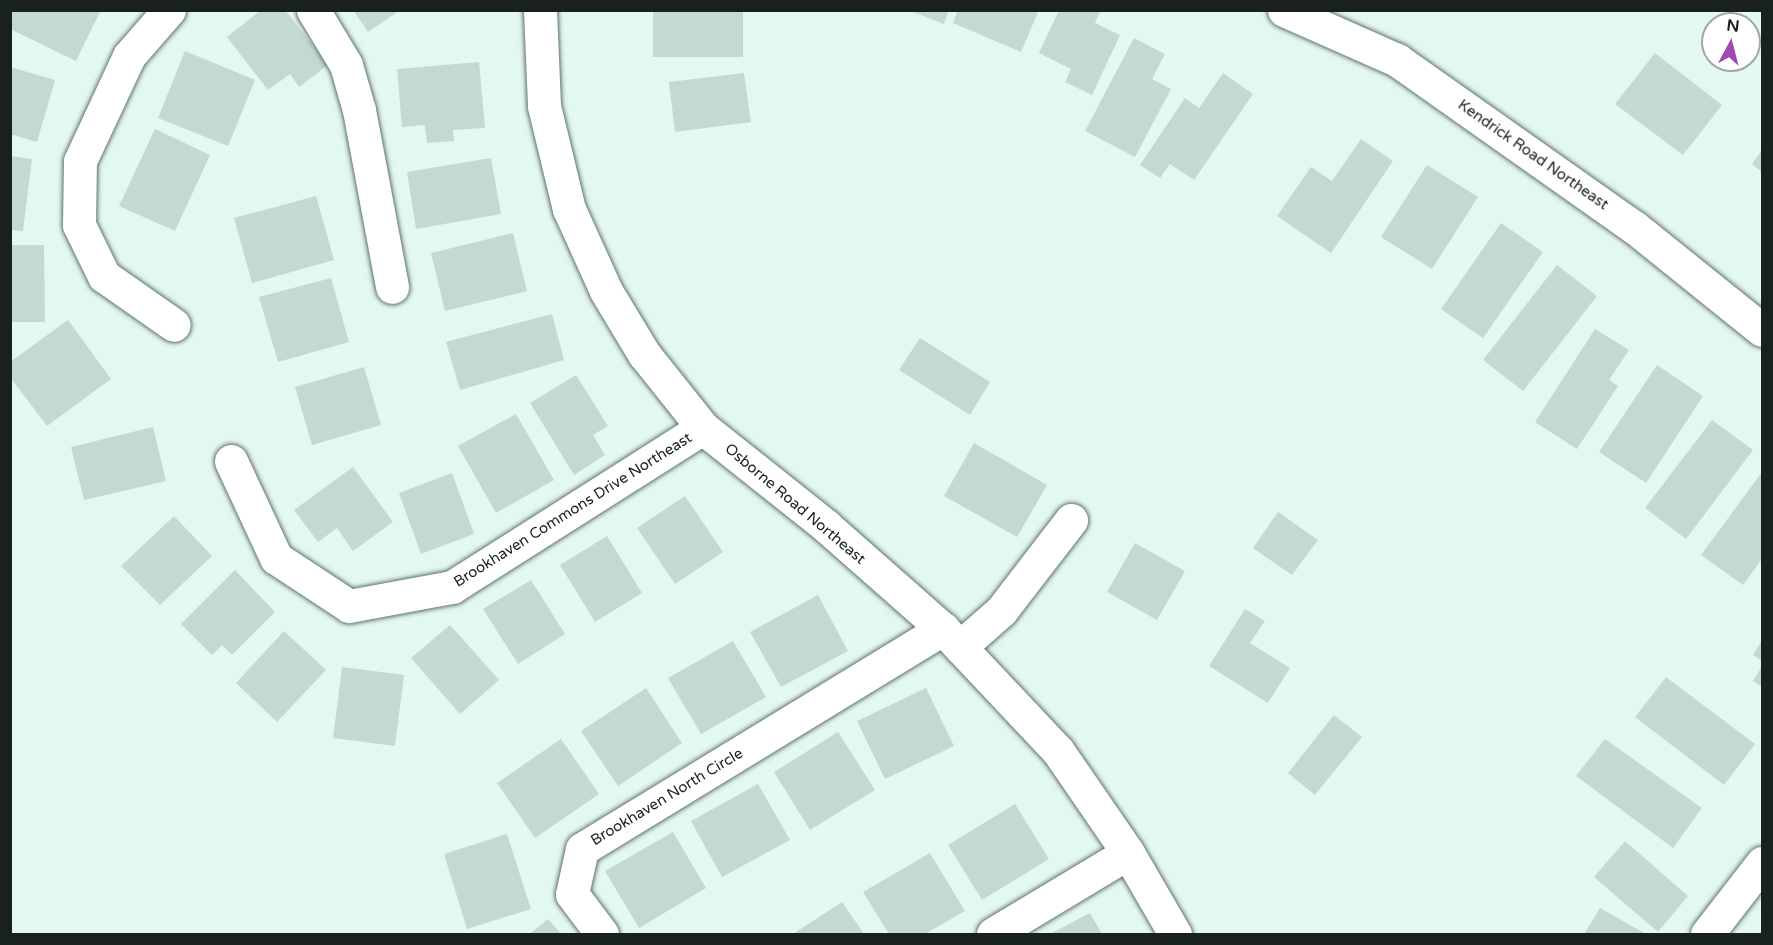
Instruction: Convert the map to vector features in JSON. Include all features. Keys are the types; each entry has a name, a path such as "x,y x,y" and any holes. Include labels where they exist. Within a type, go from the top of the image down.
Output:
{"street":[{"path":"169,10 129,56 80,161 79,225 104,276 174,325"},
{"path":"313,10 346,65 392,287"},
{"name":"Osborne Road Northeast","path":"540,10 544,106 569,209 606,291 644,354 703,428 826,526 951,638 1058,751 1128,853 1175,934"},
{"name":"Kendrick Road Northeast","path":"1284,10 1406,66 1634,226 1762,330"},
{"name":"Brookhaven Commons Drive Northeast","path":"231,461 276,558 349,606 452,587 703,428"},
{"name":"Brookhaven North Circle","path":"602,934 572,894 582,849 835,695 951,638 1000,611 1071,520"},
{"path":"993,934 1128,853"},
{"path":"1707,934 1762,863"}],"building":[{"path":"10,10 101,10 76,61 10,29"},
{"path":"261,10 285,10 328,65 299,87 290,74 268,90 227,37"},
{"path":"353,10 400,10 368,32"},
{"path":"653,10 743,10 743,57 653,57"},
{"path":"908,10 949,10 944,24"},
{"path":"958,10 1039,10 1021,52 953,23"},
{"path":"1059,10 1101,10 1095,23 1120,35 1092,95 1065,82 1071,69 1039,53"},
{"path":"1134,38 1165,54 1152,79 1171,89 1135,157 1085,131"},
{"path":"185,51 255,80 228,146 158,118"},
{"path":"1655,53 1722,105 1683,155 1615,104"},
{"path":"479,62 485,128 453,130 454,141 427,143 425,125 402,127 397,69"},
{"path":"10,67 55,80 37,142 10,134"},
{"path":"744,73 751,122 675,132 669,82"},
{"path":"1223,73 1253,94 1194,180 1170,164 1160,178 1140,165 1185,98 1199,108"},
{"path":"155,129 210,155 175,231 119,206"},
{"path":"1361,139 1393,161 1331,253 1277,216 1311,167 1332,181"},
{"path":"1762,150 1762,172 1752,164"},
{"path":"10,156 32,159 23,231 10,230"},
{"path":"491,158 501,214 416,229 407,172"},
{"path":"1427,165 1478,197 1432,269 1381,237"},
{"path":"316,196 334,260 252,283 234,218"},
{"path":"1501,223 1543,252 1483,338 1441,309"},
{"path":"513,233 527,291 445,311 431,253"},
{"path":"10,245 44,245 45,322 10,322"},
{"path":"1557,265 1597,296 1523,391 1483,360"},
{"path":"331,278 349,342 278,362 259,297"},
{"path":"552,314 564,360 460,390 446,342"},
{"path":"68,320 111,379 47,426 10,377 10,362"},
{"path":"1595,329 1629,350 1609,380 1618,386 1577,449 1535,422"},
{"path":"920,338 990,382 970,415 899,370"},
{"path":"1657,365 1703,396 1646,483 1599,452"},
{"path":"364,367 381,425 312,445 295,387"},
{"path":"576,375 608,426 593,435 605,455 574,475 530,403"},
{"path":"516,414 554,480 496,513 458,446"},
{"path":"1712,420 1753,450 1686,539 1645,508"},
{"path":"153,427 166,481 84,500 71,447"},
{"path":"974,443 1047,485 1017,537 944,496"},
{"path":"353,467 393,522 353,551 337,528 318,542 294,510"},
{"path":"1762,472 1762,559 1743,585 1701,555"},
{"path":"452,473 474,534 421,554 399,493"},
{"path":"685,496 723,552 675,584 637,528"},
{"path":"1278,512 1318,540 1292,575 1253,548"},
{"path":"174,516 212,556 160,605 121,566"},
{"path":"607,536 642,593 595,622 560,565"},
{"path":"1135,543 1185,571 1157,620 1107,592"},
{"path":"235,570 275,612 232,655 222,645 212,655 181,624"},
{"path":"531,580 565,634 518,664 483,609"},
{"path":"818,595 848,651 781,687 750,632"},
{"path":"1245,609 1265,621 1250,643 1290,668 1268,703 1209,666"},
{"path":"450,625 499,680 460,714 411,658"},
{"path":"284,631 326,670 277,722 236,683"},
{"path":"1762,640 1762,661 1753,655"},
{"path":"733,641 766,697 701,734 668,678"},
{"path":"1762,666 1762,687 1753,681"},
{"path":"342,667 404,675 395,746 333,738"},
{"path":"1666,677 1755,744 1724,785 1635,717"},
{"path":"646,688 682,743 618,786 581,731"},
{"path":"926,688 954,746 885,779 857,721"},
{"path":"1334,715 1362,737 1315,795 1288,773"},
{"path":"838,732 875,790 810,830 774,772"},
{"path":"561,739 599,794 535,838 497,783"},
{"path":"1605,739 1702,808 1673,848 1576,776"},
{"path":"758,784 790,840 722,877 691,821"},
{"path":"1015,804 1049,859 982,900 948,845"},
{"path":"673,832 706,888 639,928 605,871"},
{"path":"507,834 531,909 467,929 444,854"},
{"path":"1625,841 1688,896 1658,932 1594,877"},
{"path":"930,853 965,911 925,934 889,934 863,892"},
{"path":"842,902 864,934 793,934"},
{"path":"1600,908 1646,934 1584,934"},
{"path":"1090,913 1102,934 1050,934"},
{"path":"548,919 561,934 530,934"}]}
